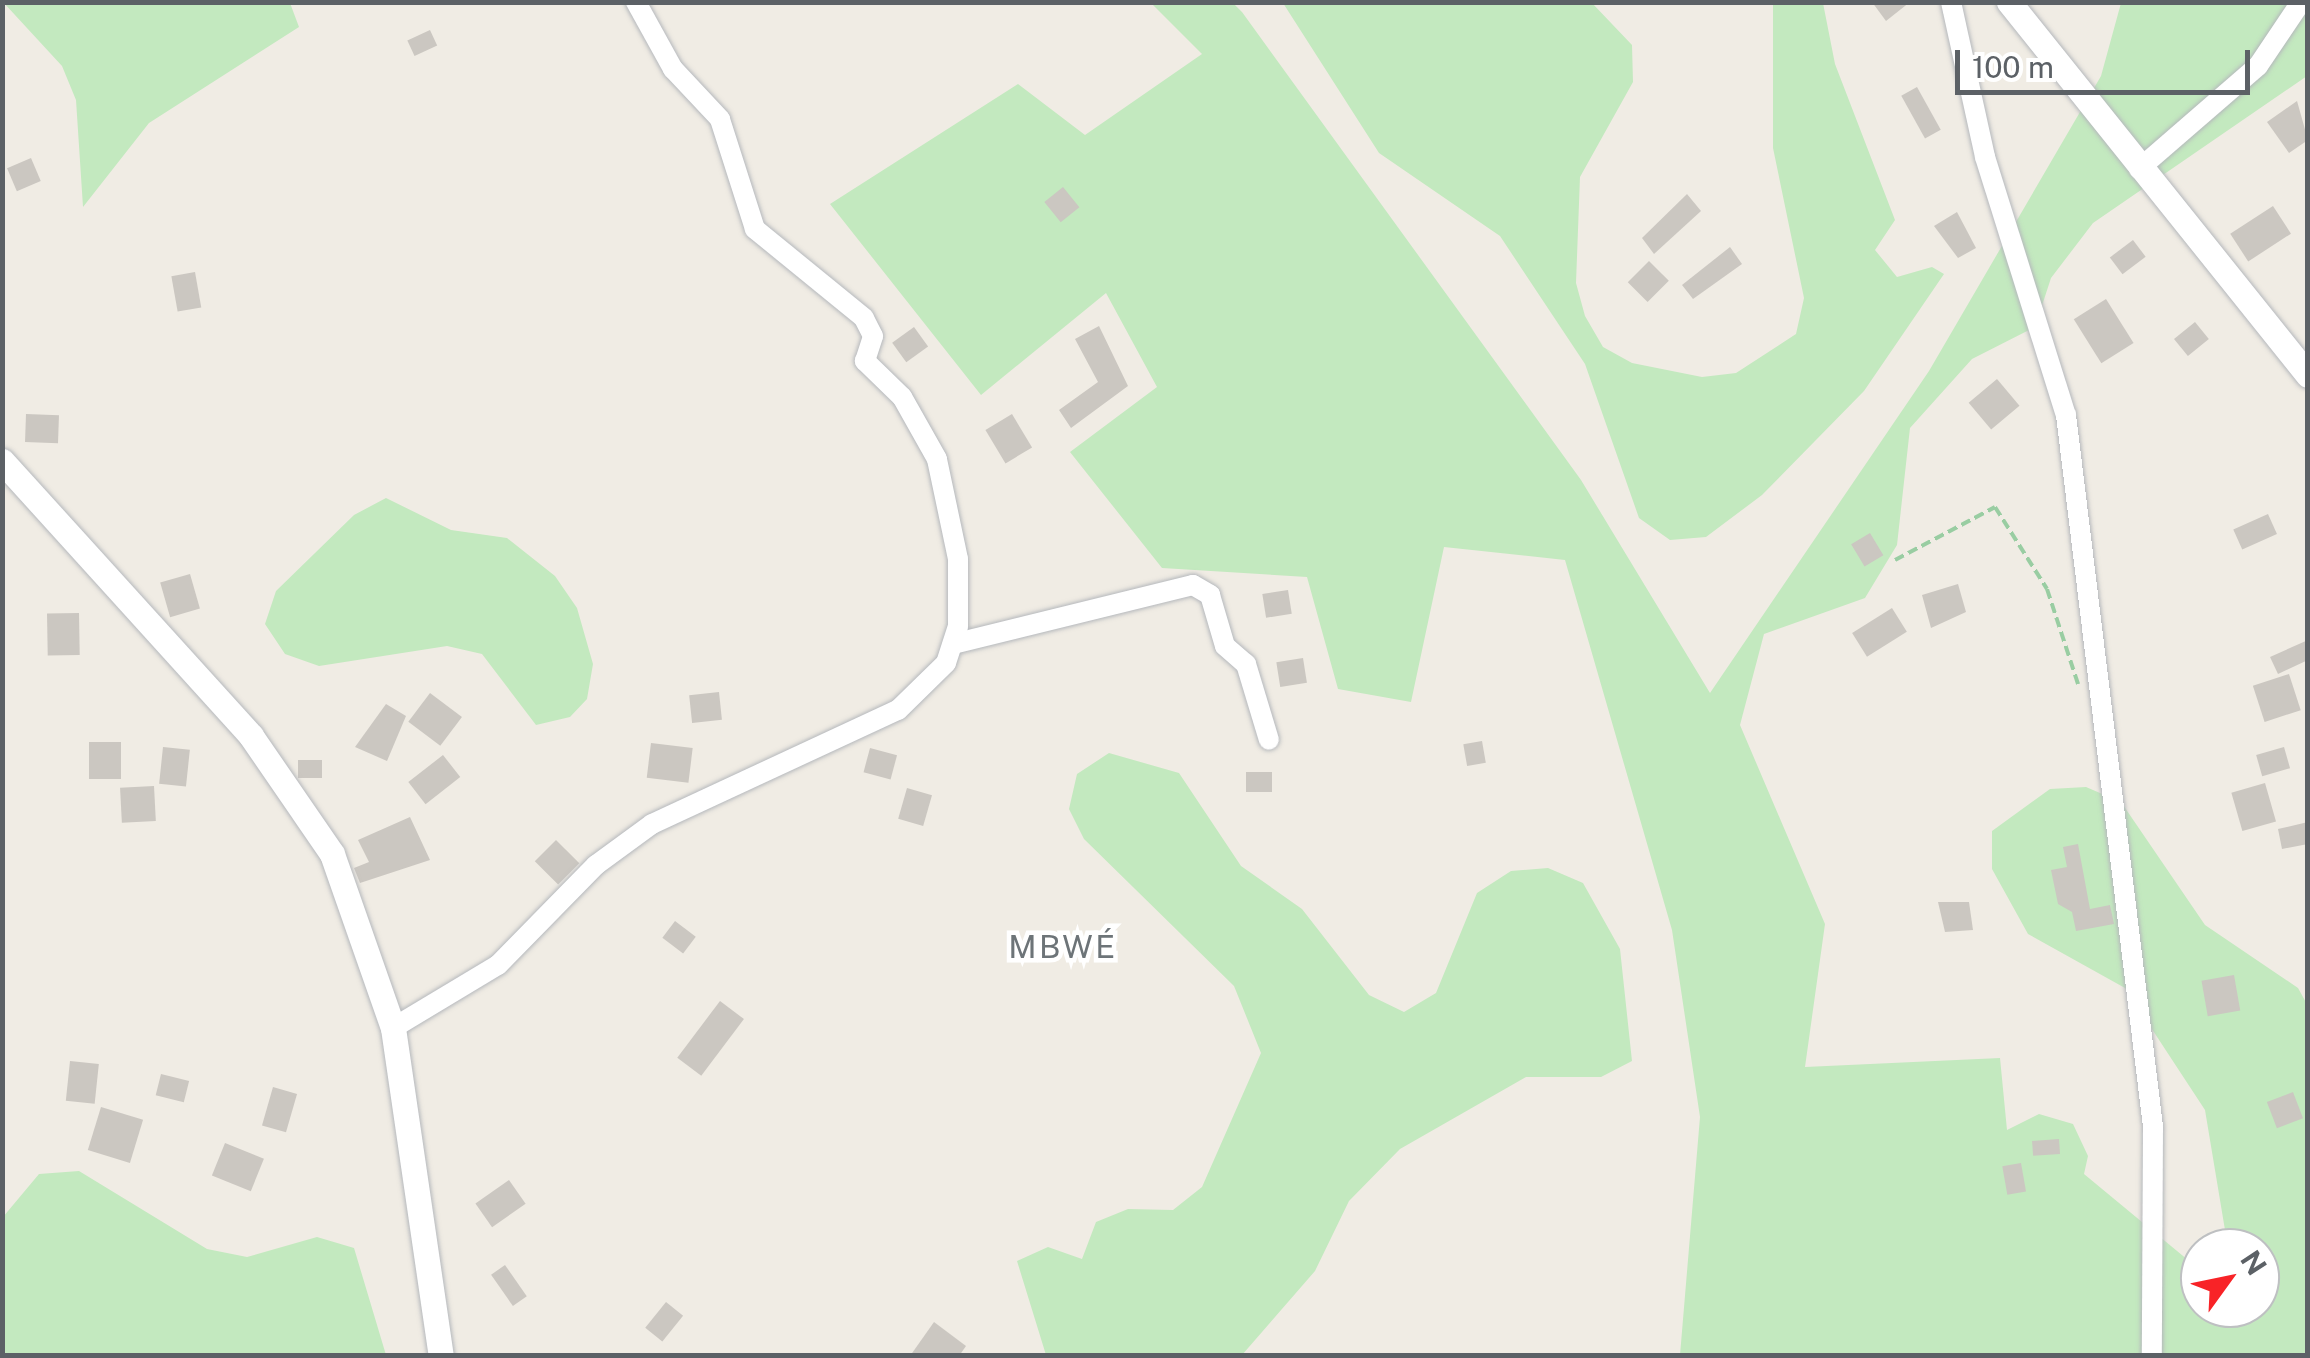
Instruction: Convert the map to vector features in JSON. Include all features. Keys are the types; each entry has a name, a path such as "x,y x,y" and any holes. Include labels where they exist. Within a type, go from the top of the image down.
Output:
{"street":[{"path":"393,1028 498,964 596,865 652,824 898,710 925,690 953,644 958,560 938,459 902,397 865,362 873,336 864,318 755,230 720,119 673,69 636,2"},
{"path":"1951,2 1986,157 2066,414 2103,683 2153,1127 2152,1356"},
{"path":"2009,2 2139,169 2308,375"},
{"path":"2139,169 2258,66 2301,2"},
{"path":"2,461 282,774 353,902 393,1028 441,1356"},
{"path":"953,644 1193,586 1210,595 1225,646 1246,664 1269,740"}],"path":[{"path":"1895,560 1994,507 2047,588 2078,684 2103,683"}],"green space":[{"path":"3,2 290,3 299,27 149,123 83,207 76,100 62,66"},
{"path":"1151,3 1233,3 1242,12 1581,480 1710,693 1929,371 2101,76 2121,3 2307,3 2307,76 2093,223 2051,278 2035,327 1972,359 1910,428 1897,545 1865,598 1764,634 1740,725 1825,924 1805,1067 2000,1058 2007,1130 2039,1114 2073,1124 2088,1156 2084,1174 2180,1253 2180,1328 2280,1328 2280,1228 2225,1228 2205,1110 2125,988 2028,934 1992,869 1992,831 2050,789 2086,787 2121,802 2205,925 2298,988 2308,1006 2307,1355 1680,1355 1700,1117 1672,930 1565,560 1444,547 1411,702 1338,689 1307,577 1162,568 1070,452 1157,387 1106,293 981,395 830,204 1018,84 1085,135 1202,54"},
{"path":"1283,3 1592,3 1632,45 1633,82 1580,177 1576,283 1585,316 1603,347 1632,363 1702,377 1736,373 1796,334 1804,298 1773,148 1773,3 1823,3 1835,64 1895,220 1875,250 1897,277 1932,267 1944,274 1864,391 1762,495 1706,537 1670,540 1639,518 1585,364 1500,236 1379,153"},
{"path":"386,498 451,530 507,538 555,576 577,608 593,664 587,699 570,717 536,725 482,654 447,646 319,666 285,654 265,624 276,591 354,515"},
{"path":"1109,753 1179,773 1241,866 1302,909 1369,995 1404,1012 1436,993 1477,893 1511,871 1548,868 1583,883 1620,949 1632,1061 1601,1077 1526,1077 1400,1149 1349,1201 1315,1271 1242,1355 1046,1355 1017,1261 1048,1247 1082,1259 1096,1222 1128,1209 1173,1210 1202,1187 1261,1053 1234,986 1084,839 1069,809 1077,774"},
{"path":"79,1171 207,1249 247,1257 317,1237 354,1248 386,1355 3,1355 3,1217 39,1174"}],"building":[{"path":"1872,2 1910,2 1886,21"},
{"path":"430,30 437,45 415,56 407,41"},
{"path":"1917,87 1941,130 1925,139 1901,96"},
{"path":"2297,101 2308,140 2289,153 2267,122"},
{"path":"31,158 41,181 17,191 7,168"},
{"path":"1063,187 1079,207 1061,222 1044,202"},
{"path":"1687,194 1701,211 1654,254 1642,238"},
{"path":"2273,206 2291,234 2248,261 2230,234"},
{"path":"1957,212 1976,248 1958,258 1934,226"},
{"path":"2133,240 2146,257 2122,274 2110,257"},
{"path":"1730,247 1742,264 1693,299 1682,285"},
{"path":"1649,261 1669,281 1648,302 1628,282"},
{"path":"195,272 201,307 178,312 171,276"},
{"path":"2106,299 2134,343 2101,363 2074,319"},
{"path":"2195,322 2209,339 2188,356 2174,339"},
{"path":"1099,326 1128,386 1071,428 1059,410 1098,382 1075,339"},
{"path":"914,327 928,346 906,362 892,343"},
{"path":"1997,379 2019,406 1991,430 1969,403"},
{"path":"26,414 59,415 58,443 25,442"},
{"path":"1012,414 1032,447 1006,463 985,430"},
{"path":"2268,514 2277,534 2242,550 2233,529"},
{"path":"1870,533 1883,555 1865,567 1851,544"},
{"path":"190,574 200,609 170,617 160,583"},
{"path":"1958,584 1966,612 1931,628 1922,595"},
{"path":"1288,590 1292,614 1266,618 1262,594"},
{"path":"1892,608 1907,632 1867,657 1852,633"},
{"path":"79,613 80,655 48,656 47,614"},
{"path":"2308,640 2308,660 2278,674 2270,657"},
{"path":"1303,658 1307,683 1280,687 1276,662"},
{"path":"2289,674 2301,710 2265,722 2253,686"},
{"path":"719,692 722,720 692,723 689,695"},
{"path":"430,693 462,717 440,746 408,722"},
{"path":"386,704 406,716 387,761 355,747"},
{"path":"1482,741 1486,763 1467,766 1463,744"},
{"path":"89,742 121,742 121,779 89,779"},
{"path":"651,743 693,748 688,783 647,778"},
{"path":"163,747 190,750 186,787 159,784"},
{"path":"2284,747 2290,768 2262,776 2256,755"},
{"path":"870,748 897,755 891,779 864,772"},
{"path":"443,755 460,777 426,804 408,782"},
{"path":"298,760 322,760 322,778 298,778"},
{"path":"1246,772 1272,772 1272,792 1246,792"},
{"path":"2265,783 2276,821 2242,831 2231,793"},
{"path":"154,786 156,821 122,823 120,788"},
{"path":"907,788 932,795 923,826 898,819"},
{"path":"410,817 430,860 360,883 354,868 369,862 358,840"},
{"path":"2308,822 2308,844 2282,849 2278,829"},
{"path":"556,840 579,863 558,885 535,861"},
{"path":"2078,844 2090,909 2110,905 2114,924 2076,931 2072,912 2058,904 2051,870 2067,867 2063,847"},
{"path":"1938,902 1969,902 1973,930 1945,932"},
{"path":"675,921 696,937 683,953 662,938"},
{"path":"2234,975 2240,1010 2208,1016 2202,981"},
{"path":"720,1001 744,1019 701,1076 677,1058"},
{"path":"70,1061 99,1064 95,1104 66,1101"},
{"path":"161,1074 189,1081 184,1102 156,1095"},
{"path":"273,1087 297,1094 286,1132 262,1125"},
{"path":"2293,1092 2303,1118 2277,1128 2267,1102"},
{"path":"101,1107 143,1120 130,1163 88,1150"},
{"path":"2059,1139 2060,1154 2033,1156 2032,1141"},
{"path":"225,1143 264,1159 251,1191 212,1175"},
{"path":"2021,1163 2026,1192 2007,1195 2002,1166"},
{"path":"509,1180 526,1204 492,1227 475,1204"},
{"path":"505,1265 527,1296 513,1306 491,1275"},
{"path":"666,1302 683,1316 662,1341 645,1328"},
{"path":"934,1322 966,1346 959,1356 910,1356"}],"district":[{"name":"MBWÉ","path":"1063,947"}]}
